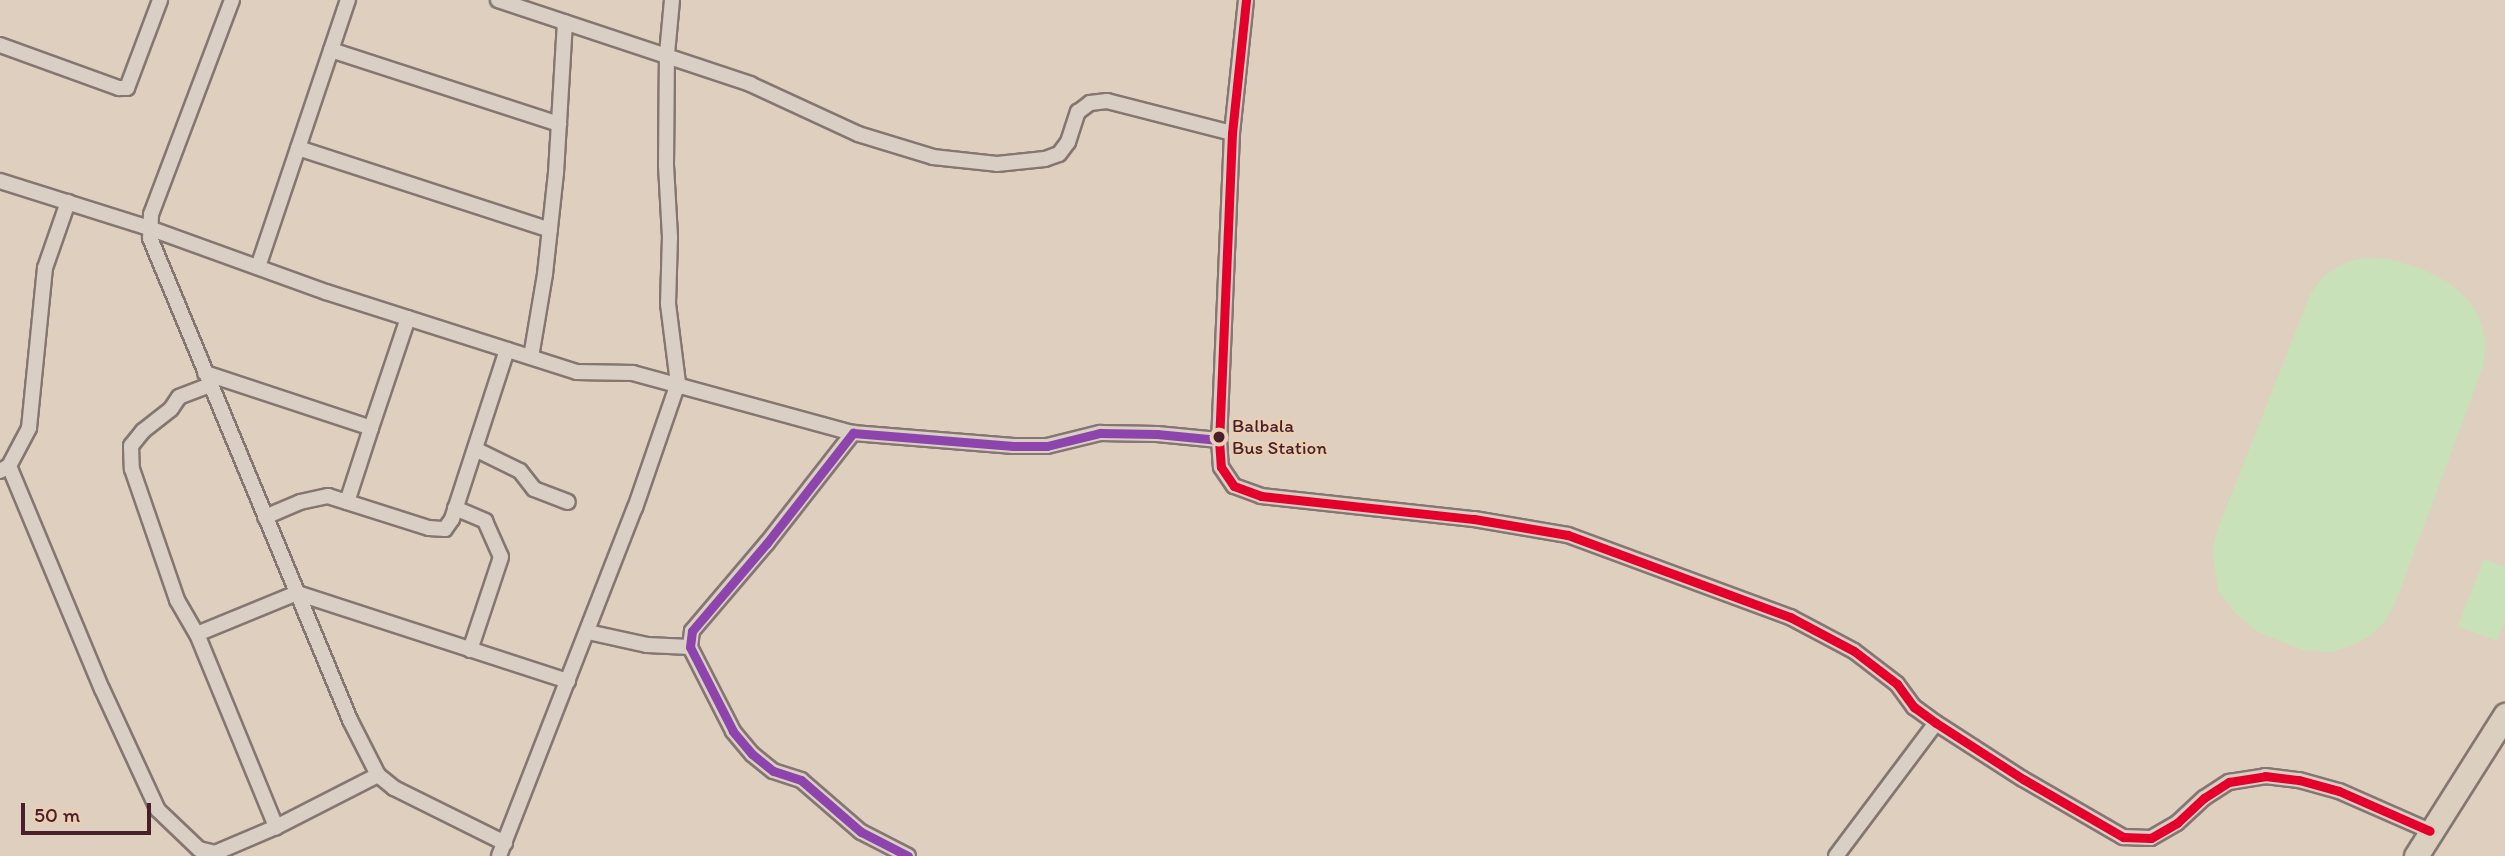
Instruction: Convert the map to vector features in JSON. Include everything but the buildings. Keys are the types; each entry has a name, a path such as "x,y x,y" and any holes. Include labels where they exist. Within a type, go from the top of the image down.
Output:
{"main road":[{"path":"2416,856 2505,715"}],"street":[{"path":"0,45 119,88 127,88 160,0"},
{"path":"230,0 149,228 155,252 350,720 378,775 394,788 502,849 588,632 678,383 668,304 670,237 666,165 667,54 672,0"},
{"path":"258,267 348,0"},
{"path":"498,0 667,54 750,84 858,134 933,157 997,164 1045,159 1059,154 1068,142 1078,112 1090,103 1107,101 1133,105 1232,133"},
{"path":"1246,0 1232,133 1219,440 1221,467 1234,486 1261,496 1461,517 1568,535 1790,617 1854,651 1897,684 1914,707 1936,723 2023,779 2123,837 2151,838 2177,823 2204,798 2229,782 2264,776 2299,780 2339,791 2430,831"},
{"path":"531,358 550,230 565,22"},
{"path":"331,50 559,124"},
{"path":"298,148 550,230"},
{"path":"0,181 149,228 408,318 576,372 633,373 678,383 853,433 1013,446 1048,446 1100,433 1157,434 1219,440"},
{"path":"68,202 45,268 29,428 4,468 158,810 199,849 215,853 275,827 378,775"},
{"path":"347,502 408,318"},
{"path":"265,517 300,502 328,496 429,528 445,529 456,508 507,350"},
{"path":"275,827 197,634 177,600 132,469 131,446 179,397 208,379 371,428"},
{"path":"853,433 767,543 692,631 690,647 733,731 752,754 773,771 801,780 861,832 908,856"},
{"path":"475,449 520,471 534,489 568,502"},
{"path":"456,508 485,521 501,557 470,650"},
{"path":"197,634 297,593 568,681"},
{"path":"588,632 647,645 690,647"},
{"path":"1836,856 1936,723"}],"green space":[{"path":"2363,258 2388,259 2420,268 2448,282 2466,298 2478,314 2486,341 2483,367 2396,601 2385,621 2370,636 2351,646 2331,652 2302,650 2258,632 2236,614 2218,590 2212,550 2218,528 2311,293 2325,275 2345,263"},
{"path":"2484,559 2505,567 2505,621 2497,641 2458,626"}],"transit line":[{"path":"1246,0 1232,133 1219,440 1221,467 1234,486 1261,496 1474,519 1568,535 1790,617 1854,651 1897,684 1914,707 1936,723 2023,779 2123,837 2151,838 2177,823 2204,798 2229,782 2265,776 2299,780 2339,791 2430,831"},
{"path":"908,856 861,832 801,780 773,771 752,754 733,731 690,647 692,631 767,543 853,433 1013,446 1047,446 1100,433 1157,434 1219,440"}],"place":[{"name":"Balbala Bus Station","path":"1219,437"}]}
